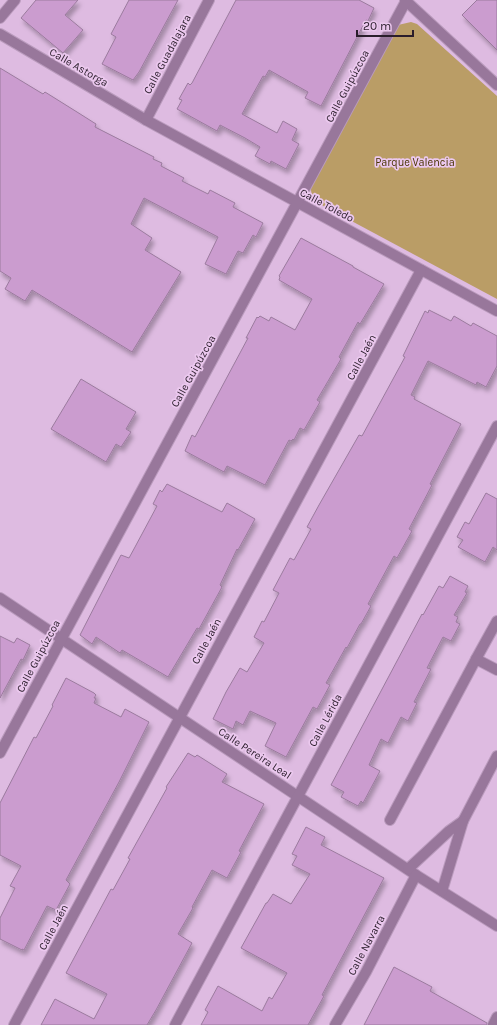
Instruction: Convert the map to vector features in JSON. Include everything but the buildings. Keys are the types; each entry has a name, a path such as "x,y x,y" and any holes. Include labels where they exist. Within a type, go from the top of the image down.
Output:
{"street":[{"path":"0,18 15,0"},
{"name":"Calle Guadalajara","path":"146,120 209,0"},
{"path":"406,0 497,86"},
{"name":"Calle Guipúzcoa","path":"0,753 298,203 406,0"},
{"name":"Calle Astorga","path":"0,34 146,120"},
{"name":"Calle Toledo","path":"146,120 497,311"},
{"name":"Calle Jaén","path":"14,1025 421,270"},
{"name":"Calle Lérida","path":"175,1025 497,426"},
{"name":"Calle Pereira Leal","path":"0,598 412,872 497,926"},
{"path":"390,820 497,621"},
{"path":"476,659 497,670"},
{"path":"442,891 458,842 463,821 497,756"},
{"name":"Calle Navarra","path":"336,1025 366,972 412,872 449,831 463,821"},
{"path":"493,1025 497,1017"}],"green space":[{"name":"Parque Valencia","path":"411,22 417,24 497,96 497,299 318,203 312,194 311,183 398,25"}]}
